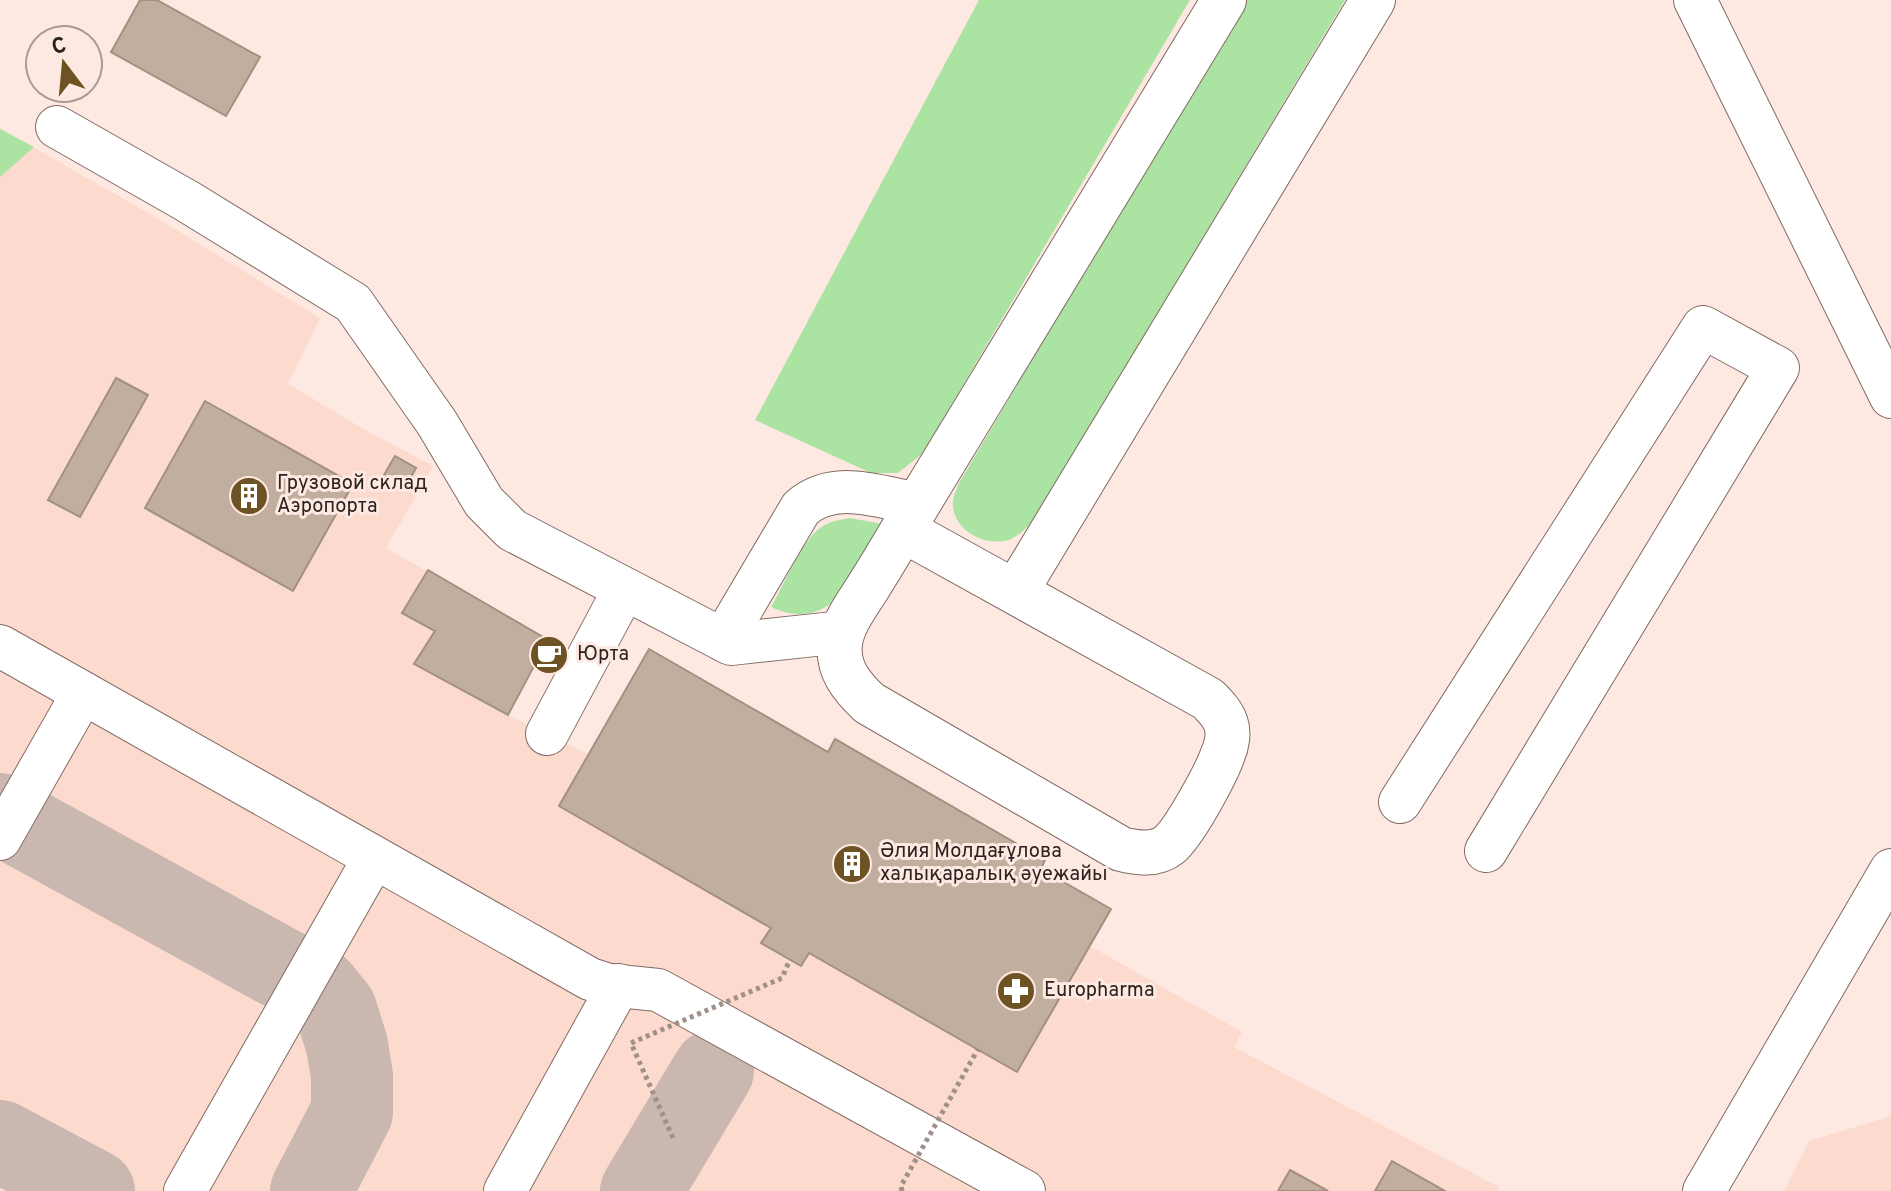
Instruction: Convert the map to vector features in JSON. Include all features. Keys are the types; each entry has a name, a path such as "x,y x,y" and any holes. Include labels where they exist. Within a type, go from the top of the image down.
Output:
{"main road":[{"path":"910,517 1016,591 1208,699 1219,709 1227,724 1223,756 1185,824 1168,846 1153,852 1137,853 1121,849 869,703 851,686 841,664 840,645 843,632 910,517 1224,0"},
{"path":"1016,591 1373,0"}],"lane":[{"path":"1695,0 1891,397"},
{"path":"57,127 187,201 353,303 437,423 484,502 512,530 731,644 843,632"},
{"path":"1400,802 1703,327 1778,368 1486,851"},
{"path":"723,640 801,508 810,501 834,491 846,491 910,517"},
{"path":"547,734 624,590"},
{"path":"0,646 590,979 658,990 1024,1191"},
{"path":"0,839 83,693"},
{"path":"185,1191 374,858"},
{"path":"1704,1191 1891,870"},
{"path":"505,1191 619,985"}],"path":[{"path":"673,1138 631,1043 782,978 790,959"},
{"path":"902,1191 901,1186 978,1049"}],"shaded area":[{"name":"Әлия Молдағұлова халықаралық әуежайы","path":"0,128 162,221 320,318 288,384 433,466 386,548 548,640 508,715 588,754 649,649 828,752 835,739 1045,860 1041,869 1111,909 1090,946 1242,1032 1234,1047 1499,1187 1497,1191 0,1191"},
{"path":"1891,1116 1891,1191 1784,1191 1809,1141"}],"green space":[{"path":"979,0 1190,0 923,453 898,473 871,473 755,420"},
{"path":"1246,0 1345,0 1035,518 1011,539 993,541 975,536 955,516 953,501 959,483"},
{"path":"0,129 34,147 0,177"},
{"path":"850,518 883,524 839,597 823,608 806,614 771,607 812,536 826,524"}],"building":[{"path":"140,0 157,0 260,57 226,116 111,52"},
{"path":"116,378 148,395 80,517 48,500"},
{"name":"Грузовой склад Аэропорта","path":"205,401 353,484 293,591 145,508"},
{"path":"395,456 416,468 405,488 384,475"},
{"path":"428,570 548,640 508,715 414,664 435,631 402,613"},
{"name":"Әлия Молдағұлова халықаралық әуежайы","path":"649,649 828,752 835,739 1045,860 1041,869 1111,909 1017,1072 809,953 801,966 761,943 771,928 559,806"},
{"path":"1392,1161 1445,1191 1375,1191"},
{"path":"1290,1170 1328,1191 1278,1191"}],"taxiway":[{"path":"0,814 319,989 336,1010 347,1045 352,1076 352,1112 311,1191"},
{"path":"641,1191 713,1071"},
{"path":"0,1141 94,1191"}],"place":[{"name":"Грузовой склад Аэропорта","path":"249,496"},
{"name":"Юрта","path":"549,655"},
{"name":"Әлия Молдағұлова халықаралық әуежайы","path":"852,864"},
{"name":"Europharma","path":"1016,991"}]}
